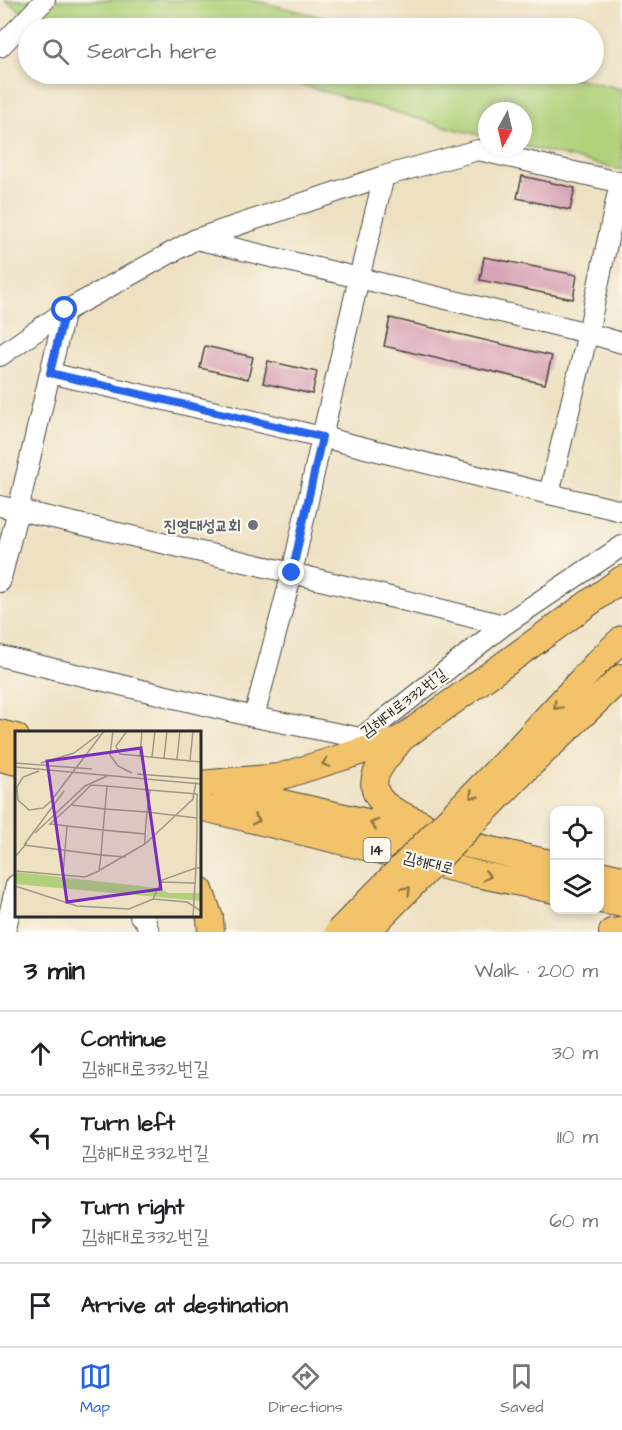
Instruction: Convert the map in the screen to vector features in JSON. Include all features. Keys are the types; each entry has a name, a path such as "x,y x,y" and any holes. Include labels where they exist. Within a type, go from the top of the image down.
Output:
{"main road":[{"path":"201,784 279,777 401,738 622,579"},
{"path":"366,932 524,756 597,663 622,639"},
{"path":"597,663 622,649"},
{"path":"338,932 524,756 622,677"},
{"path":"0,733 15,737"},
{"path":"401,738 376,773 374,787 380,801 395,812 475,848"},
{"path":"0,758 15,762"},
{"name":"김해대로","path":"201,784 475,848 550,863"},
{"name":"김해대로","path":"201,807 472,873 550,889"},
{"path":"604,875 622,879"},
{"path":"201,893 210,918 211,932"},
{"path":"604,901 622,904"},
{"path":"612,932 622,931"}],"street":[{"path":"30,18 45,3 45,0"},
{"path":"0,47 18,29"},
{"path":"0,356 65,310 196,239 384,176 478,150 621,183 549,494"},
{"path":"254,717 292,573 384,176"},
{"path":"196,239 622,343"},
{"path":"0,582 9,508 50,373 65,310"},
{"path":"50,373 622,511"},
{"path":"9,508 292,573 504,625"},
{"name":"김해대로332번길","path":"0,656 254,717 361,738 504,625 622,546"},
{"path":"0,881 15,885"},
{"path":"5,932 15,889"},
{"path":"144,917 148,932"}],"green space":[{"path":"5,0 251,0 328,18 49,18 21,11"},
{"path":"298,84 601,84 622,89 622,170 532,148 532,102 478,102 478,135"}],"building":[{"path":"522,176 575,188 570,210 517,198"},
{"path":"484,257 577,275 573,299 480,280"},
{"path":"390,318 552,356 545,384 384,346"},
{"path":"205,346 253,357 248,379 200,368"},
{"path":"268,361 317,372 312,394 263,383"}],"place":[{"name":"진영대성교회","path":"253,525"}],"route":[{"path":"65,310 50,373 322,437 292,573"}]}
